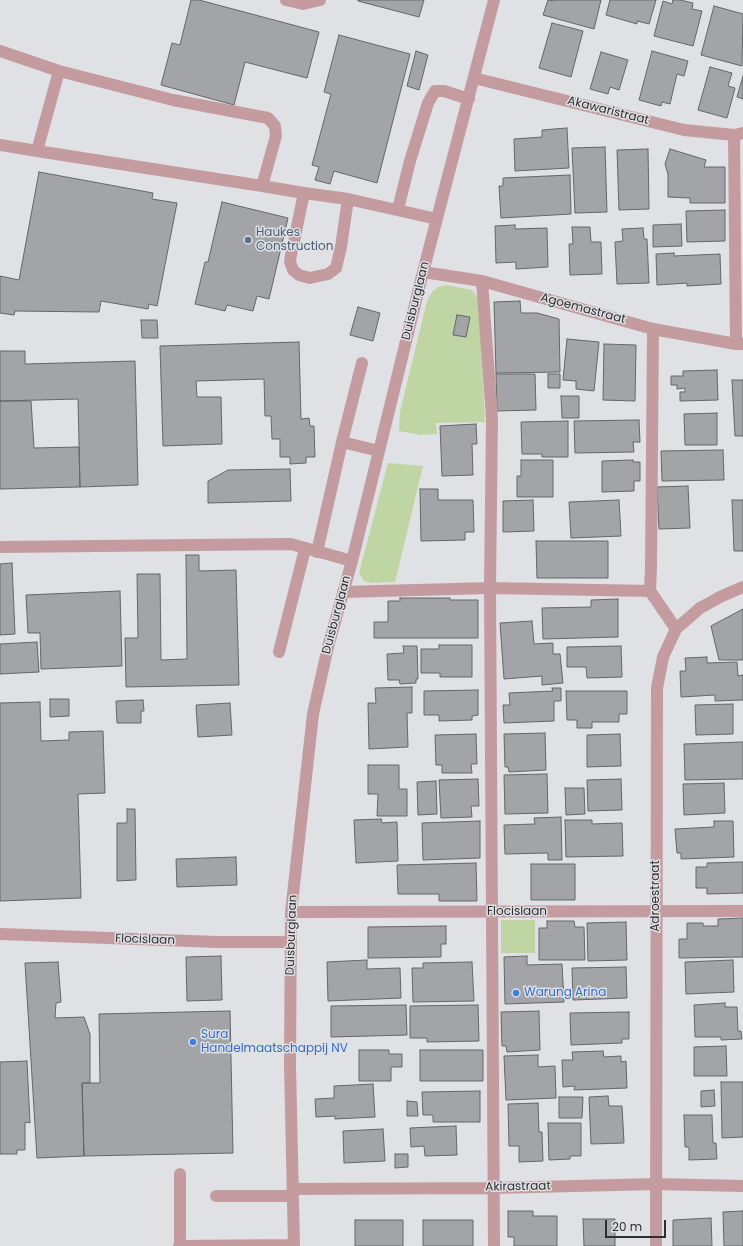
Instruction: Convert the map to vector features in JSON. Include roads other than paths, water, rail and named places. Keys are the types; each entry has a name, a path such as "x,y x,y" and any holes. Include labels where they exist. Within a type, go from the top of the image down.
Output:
{"street":[{"path":"286,0 303,4 320,0"},
{"name":"Duisburglaan","path":"294,1245 290,1065 291,912 313,714 328,646 352,561 423,272 494,0"},
{"path":"0,51 58,71 173,100 268,118 275,126 276,136 262,186"},
{"path":"37,151 58,71"},
{"name":"Akawaristraat","path":"474,78 684,130 739,134"},
{"path":"398,209 410,161 428,103 435,91 444,91 469,99"},
{"path":"739,134 739,344"},
{"path":"0,144 304,194 348,199 398,209 437,219"},
{"path":"304,194 290,262 293,270 299,275 310,278 328,274 336,268 341,247 348,199"},
{"name":"Agoemastraat","path":"423,272 482,282 653,329 739,344"},
{"path":"482,282 492,418 490,588 494,1246"},
{"path":"653,329 650,591 676,629"},
{"path":"317,552 362,363"},
{"path":"342,442 379,451"},
{"path":"0,547 291,544 352,561"},
{"path":"279,652 305,549"},
{"name":"Adroestraat","path":"656,1246 657,688 663,657 676,629 700,608 743,587"},
{"path":"343,592 490,588 650,591"},
{"name":"Flocislaan","path":"291,912 743,911"},
{"name":"Flocislaan","path":"0,934 217,942 291,942"},
{"path":"180,1174 179,1246 294,1245"},
{"name":"Akirastraat","path":"216,1196 656,1184 743,1186"}],"place":[{"name":"Haukes Construction","path":"248,240"},
{"name":"Warung Arina","path":"516,993"},
{"name":"Sura Handelmaatschappij NV","path":"193,1042"}]}
